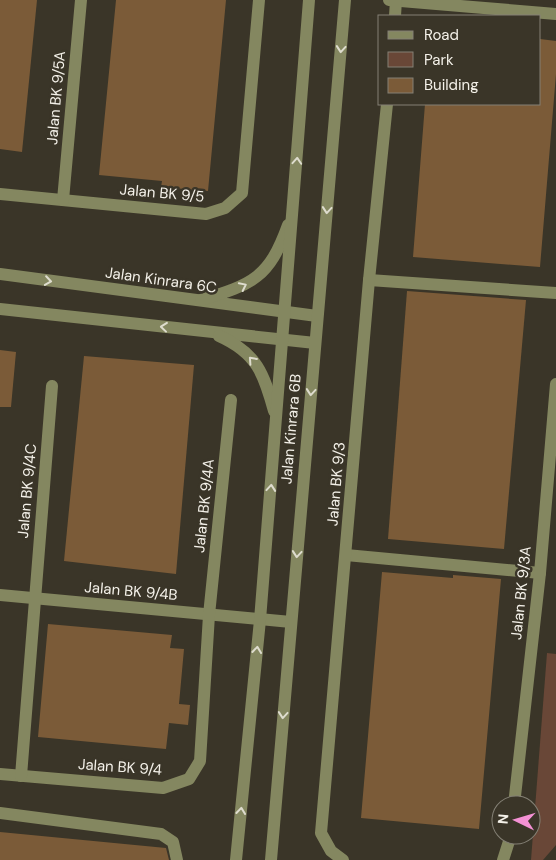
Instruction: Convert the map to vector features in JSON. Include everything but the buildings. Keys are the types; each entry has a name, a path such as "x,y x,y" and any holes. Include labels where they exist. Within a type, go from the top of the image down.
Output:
{"street":[{"name":"Jalan BK 9/5A","path":"63,200 81,0"},
{"name":"Jalan BK 9/5","path":"0,194 206,214 225,208 242,193 259,0"},
{"name":"Jalan Kinrara 6B","path":"236,860 260,620 286,314 309,0"},
{"name":"Jalan Kinrara 6B","path":"271,860 345,0"},
{"path":"389,0 556,14"},
{"path":"395,15 396,0"},
{"name":"Jalan BK 9/3","path":"343,860 332,851 321,833 369,280 387,105"},
{"path":"196,301 237,289 253,280 269,266 279,250 294,210"},
{"name":"Jalan Kinrara 6C","path":"0,274 286,314 317,316"},
{"path":"369,280 556,293"},
{"path":"0,308 315,343"},
{"path":"212,332 228,340 254,362 264,376 277,420"},
{"name":"Jalan BK 9/3A","path":"515,795 540,573 556,384"},
{"name":"Jalan BK 9/4C","path":"22,776 34,598 52,386"},
{"name":"Jalan BK 9/4A","path":"209,615 231,400"},
{"path":"346,555 540,573"},
{"name":"Jalan BK 9/4B","path":"0,594 291,622"},
{"name":"Jalan BK 9/4","path":"0,774 163,788 190,779 200,761 209,615"},
{"path":"0,814 161,834 173,842 177,860"},
{"path":"503,860 508,845"}],"green space":[{"path":"547,653 556,654 556,845 543,860 531,860 532,845 541,845 541,795 536,795"}]}
